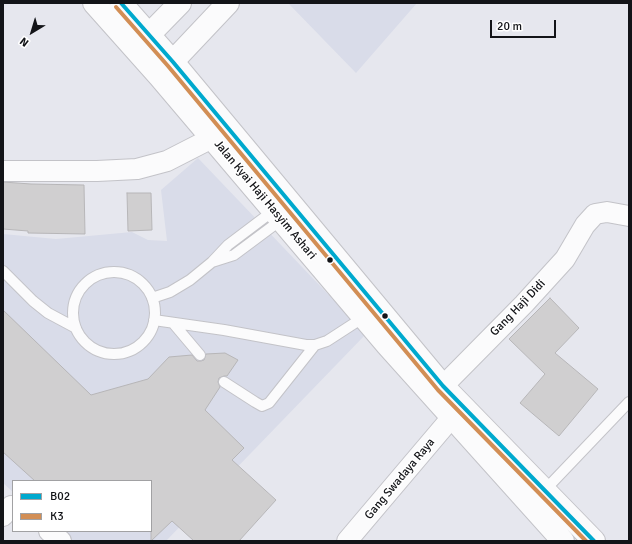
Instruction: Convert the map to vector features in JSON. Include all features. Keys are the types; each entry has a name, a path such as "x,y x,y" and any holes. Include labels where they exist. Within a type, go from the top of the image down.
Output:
{"main road":[{"name":"Jalan Kyai Haji Hasyim Ashari","path":"94,3 142,42 443,386 594,541"},
{"name":"Jalan Kyai Haji Hasyim Ashari","path":"121,3 142,42"},
{"path":"142,42 180,3"},
{"path":"166,69 228,3"},
{"name":"Jalan Kyai Haji Hasyim Ashari","path":"166,69 212,138 277,216 358,321 452,417 563,541"}],"street":[{"path":"3,171 137,168 167,161 212,138"},
{"name":"Gang Haji Didi","path":"443,386 524,304 564,259 585,225 595,214 607,212 629,216"},
{"name":"Gang Swadaya Raya","path":"347,541 452,417"},
{"path":"50,532 61,541"}],"lane":[{"path":"152,298 170,292 181,286 212,262 234,256 277,216"},
{"path":"3,271 33,301 48,313 76,328"},
{"path":"114,271 130,275 143,284 152,298 155,313 154,320 152,329 143,342 129,351 113,354 98,350 84,341 76,328 73,312 76,296 85,283 98,274 114,271"},
{"path":"154,320 224,330 306,345 315,345 327,341 358,321"},
{"path":"173,323 200,355"},
{"path":"224,382 262,406 269,403 315,345"},
{"path":"545,490 629,402"}],"shaded area":[{"path":"288,3 417,3 356,73"},
{"path":"198,158 366,334 166,541 69,541 59,532 152,532 152,480 12,480 12,491 3,483 3,234 56,239 132,232 148,240 167,241 161,190"}],"building":[{"path":"3,182 84,185 85,234 28,233 28,231 3,229"},
{"path":"127,193 151,193 152,230 128,231"},
{"path":"550,298 579,328 555,353 598,389 559,436 520,403 545,374 509,339"},
{"path":"3,310 91,395 148,379 169,357 192,355 197,361 201,361 204,360 206,354 225,353 238,360 227,376 219,378 218,382 220,387 205,410 244,448 232,460 276,500 239,541 194,541 172,521 151,541 152,480 34,480 3,452"}],"transit line":[{"name":"B02","path":"121,3 173,62 443,386 594,541"},
{"name":"K3","path":"116,7 168,66 438,390 586,541"}]}
